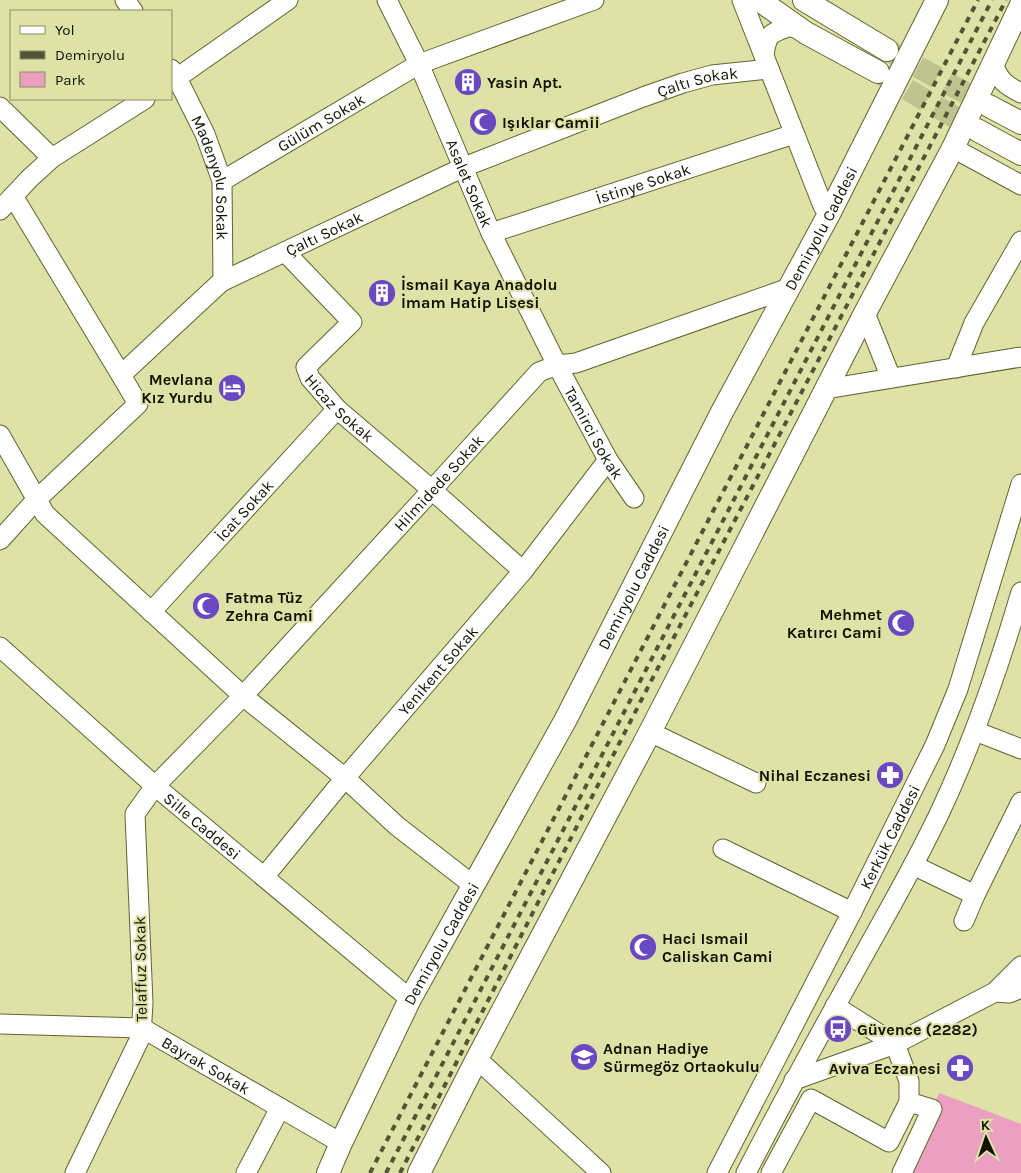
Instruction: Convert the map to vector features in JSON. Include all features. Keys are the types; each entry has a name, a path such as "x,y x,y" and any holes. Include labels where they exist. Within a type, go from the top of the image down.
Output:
{"main road":[{"path":"759,0 806,33 878,72"},
{"path":"804,0 887,50"},
{"name":"Demiryolu Caddesi","path":"328,1173 410,1000 566,719 723,410 829,214 937,0"},
{"path":"419,1173 477,1059 650,732 865,312 953,148 1021,5"},
{"path":"989,106 1021,124"},
{"path":"977,130 1021,154"}],"street":[{"path":"173,77 288,0"},
{"name":"Asalet Sokak","path":"387,0 419,64 491,233 557,364"},
{"name":"Gülüm Sokak","path":"222,181 419,64 594,0"},
{"path":"742,0 823,206 829,214"},
{"path":"766,62 766,41 774,32 792,26 806,33"},
{"name":"Çaltı Sokak","path":"121,374 223,281 464,167 683,83 766,62"},
{"path":"993,64 1003,82 1021,93"},
{"name":"Madenyolu Sokak","path":"173,77 206,134 222,181 223,281"},
{"path":"0,210 52,158 143,100"},
{"path":"0,107 52,158"},
{"name":"İstinye Sokak","path":"491,233 794,134"},
{"path":"953,148 1021,186"},
{"path":"0,540 36,500 138,404 13,196"},
{"path":"956,368 974,323 1021,241"},
{"name":"Hicaz Sokak","path":"284,252 352,322 306,367 310,378 337,409 523,571"},
{"name":"Hilmidede Sokak","path":"156,786 243,696 539,372 557,364 576,363 789,288"},
{"path":"865,312 891,378"},
{"path":"826,389 1021,357"},
{"name":"Tamirci Sokak","path":"557,364 608,460 634,498"},
{"name":"İcat Sokak","path":"151,612 337,409"},
{"path":"0,435 45,514 243,696 345,778 397,826 473,885"},
{"name":"Yenikent Sokak","path":"264,877 345,778 523,571 608,460"},
{"name":"Kerkük Caddesi","path":"717,1173 852,912 935,745 958,689 1021,484"},
{"name":"Kerkük Caddesi","path":"746,1173 794,1080 913,865 940,812 975,731 1017,624 1021,592"},
{"name":"Sille Caddesi","path":"0,647 156,786 410,1000"},
{"path":"975,731 1021,749"},
{"path":"650,732 756,783"},
{"name":"Telaffuz Sokak","path":"75,1173 141,1036 143,1003 135,814 156,786"},
{"path":"964,921 1021,802"},
{"path":"723,849 852,912"},
{"path":"913,865 975,895"},
{"path":"794,1080 895,1044 995,992 1021,966"},
{"path":"995,992 1009,994 1021,988"},
{"path":"771,1173 812,1098 888,1142 909,1102 908,1081 895,1044 835,1006"},
{"name":"Bayrak Sokak","path":"0,1024 142,1028 341,1143"},
{"path":"477,1059 580,1165 601,1173"},
{"path":"902,1173 932,1108 909,1102"},
{"path":"246,1173 280,1108"}],"green space":[{"path":"939,1093 1021,1124 1021,1173 908,1173"}],"tunnel":[{"path":"889,51 989,106"},
{"path":"879,73 977,130"}],"railway":[{"path":"370,1173 978,0"},
{"path":"386,1173 992,0"},
{"path":"400,1173 648,687 1006,0"}],"place":[{"name":"Yasin Apt.","path":"468,82"},
{"name":"Işıklar Camii","path":"483,122"},
{"name":"İsmail Kaya Anadolu İmam Hatip Lisesi","path":"382,293"},
{"name":"Mevlana Kız Yurdu","path":"232,388"},
{"name":"Fatma Tüz Zehra Cami","path":"206,606"},
{"name":"Mehmet Katırcı Cami","path":"901,623"},
{"name":"Nihal Eczanesi","path":"890,775"},
{"name":"Haci Ismail Caliskan Cami","path":"643,947"},
{"name":"Güvence (2282)","path":"838,1029"},
{"name":"Adnan Hadiye Sürmegöz Ortaokulu","path":"584,1057"},
{"name":"Aviva Eczanesi","path":"960,1068"}]}
